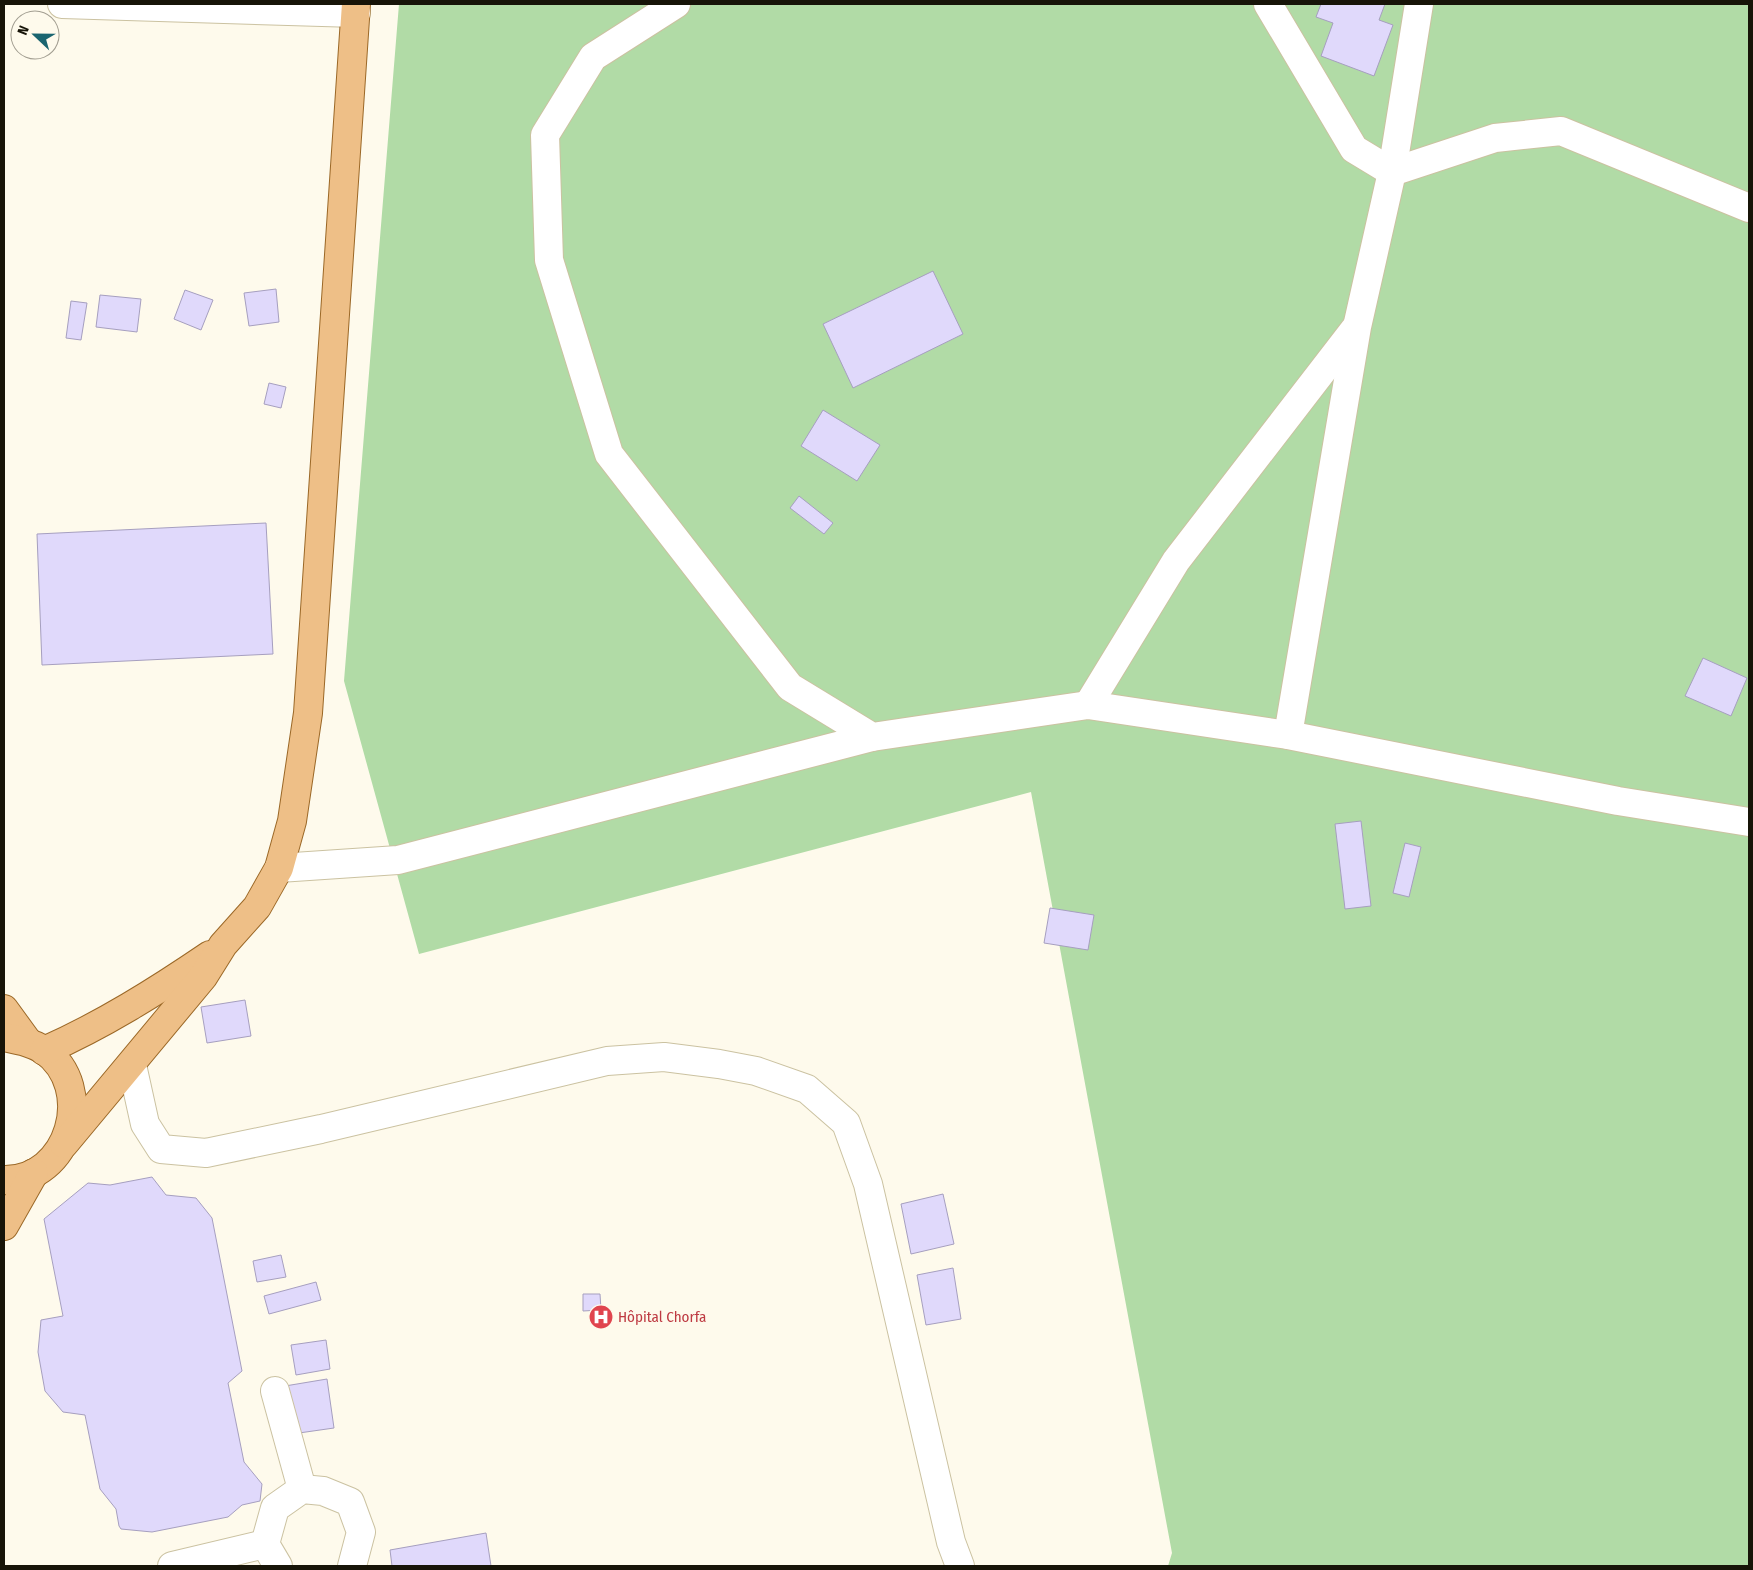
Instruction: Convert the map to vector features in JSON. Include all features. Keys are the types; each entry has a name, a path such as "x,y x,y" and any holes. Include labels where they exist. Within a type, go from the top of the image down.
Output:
{"main road":[{"path":"4,1180 12,1180 34,1173 51,1161 132,1065 154,1034 203,978 223,945 257,907 279,868 292,821 308,714 356,8"},
{"path":"25,1043 76,1037 164,986 223,945"},
{"path":"4,1009 25,1043 59,1065 69,1084 73,1104 72,1124 64,1144"},
{"path":"4,1226 34,1173"}],"lane":[{"path":"62,4 356,8"},
{"path":"676,4 593,57 545,135 548,260 609,454 790,687 872,737"},
{"path":"1268,4 1354,149 1392,172 1495,138 1561,131 1749,208"},
{"path":"1288,735 1357,327 1392,172 1419,4"},
{"path":"1088,705 1176,560 1357,327"},
{"path":"279,868 398,860 872,737 1088,705 1288,735 1618,801 1749,822"},
{"path":"132,1065 145,1124 161,1149 206,1153 321,1129 607,1061 664,1057 719,1064 756,1071 807,1089 846,1122 868,1184 952,1542 960,1566"},
{"path":"275,1391 302,1489"},
{"path":"172,1566 272,1555 275,1508 302,1489 323,1491 350,1502 361,1532 352,1566"}],"green space":[{"path":"399,4 1749,4 1749,1566 1168,1566 1172,1553 1031,792 419,954 344,681"}],"building":[{"path":"1321,4 1385,4 1379,20 1393,25 1374,76 1321,56 1333,23 1316,17"},
{"path":"933,271 963,334 853,388 823,324"},
{"path":"276,289 279,322 249,326 244,293"},
{"path":"185,290 213,300 201,330 174,319"},
{"path":"100,295 141,299 137,332 96,327"},
{"path":"71,301 87,303 81,340 66,338"},
{"path":"269,383 286,387 281,408 264,404"},
{"path":"823,410 880,445 857,481 801,446"},
{"path":"799,496 833,523 824,534 790,508"},
{"path":"266,523 273,654 42,665 37,534"},
{"path":"1703,658 1747,678 1731,716 1685,696"},
{"path":"1361,821 1371,906 1345,909 1335,824"},
{"path":"1405,843 1421,847 1409,897 1393,893"},
{"path":"1050,908 1094,915 1088,950 1044,943"},
{"path":"245,1000 251,1036 207,1043 201,1007"},
{"path":"152,1177 166,1195 196,1198 212,1218 242,1371 228,1383 244,1462 262,1484 260,1501 242,1505 228,1517 152,1532 121,1529 119,1526 116,1509 100,1489 85,1415 63,1412 45,1391 38,1352 41,1320 63,1316 44,1219 88,1183 110,1185"},
{"path":"943,1194 954,1244 911,1254 901,1204"},
{"path":"281,1255 286,1277 257,1282 253,1261"},
{"path":"953,1268 961,1319 926,1325 917,1275"},
{"path":"316,1282 321,1300 269,1314 264,1296"},
{"path":"583,1294 600,1294 601,1310 583,1311"},
{"path":"326,1340 330,1369 296,1375 291,1345"},
{"path":"327,1379 334,1428 292,1434 285,1386"},
{"path":"486,1533 491,1566 392,1566 390,1550"}],"place":[{"name":"Hôpital Chorfa","path":"601,1317"}]}
